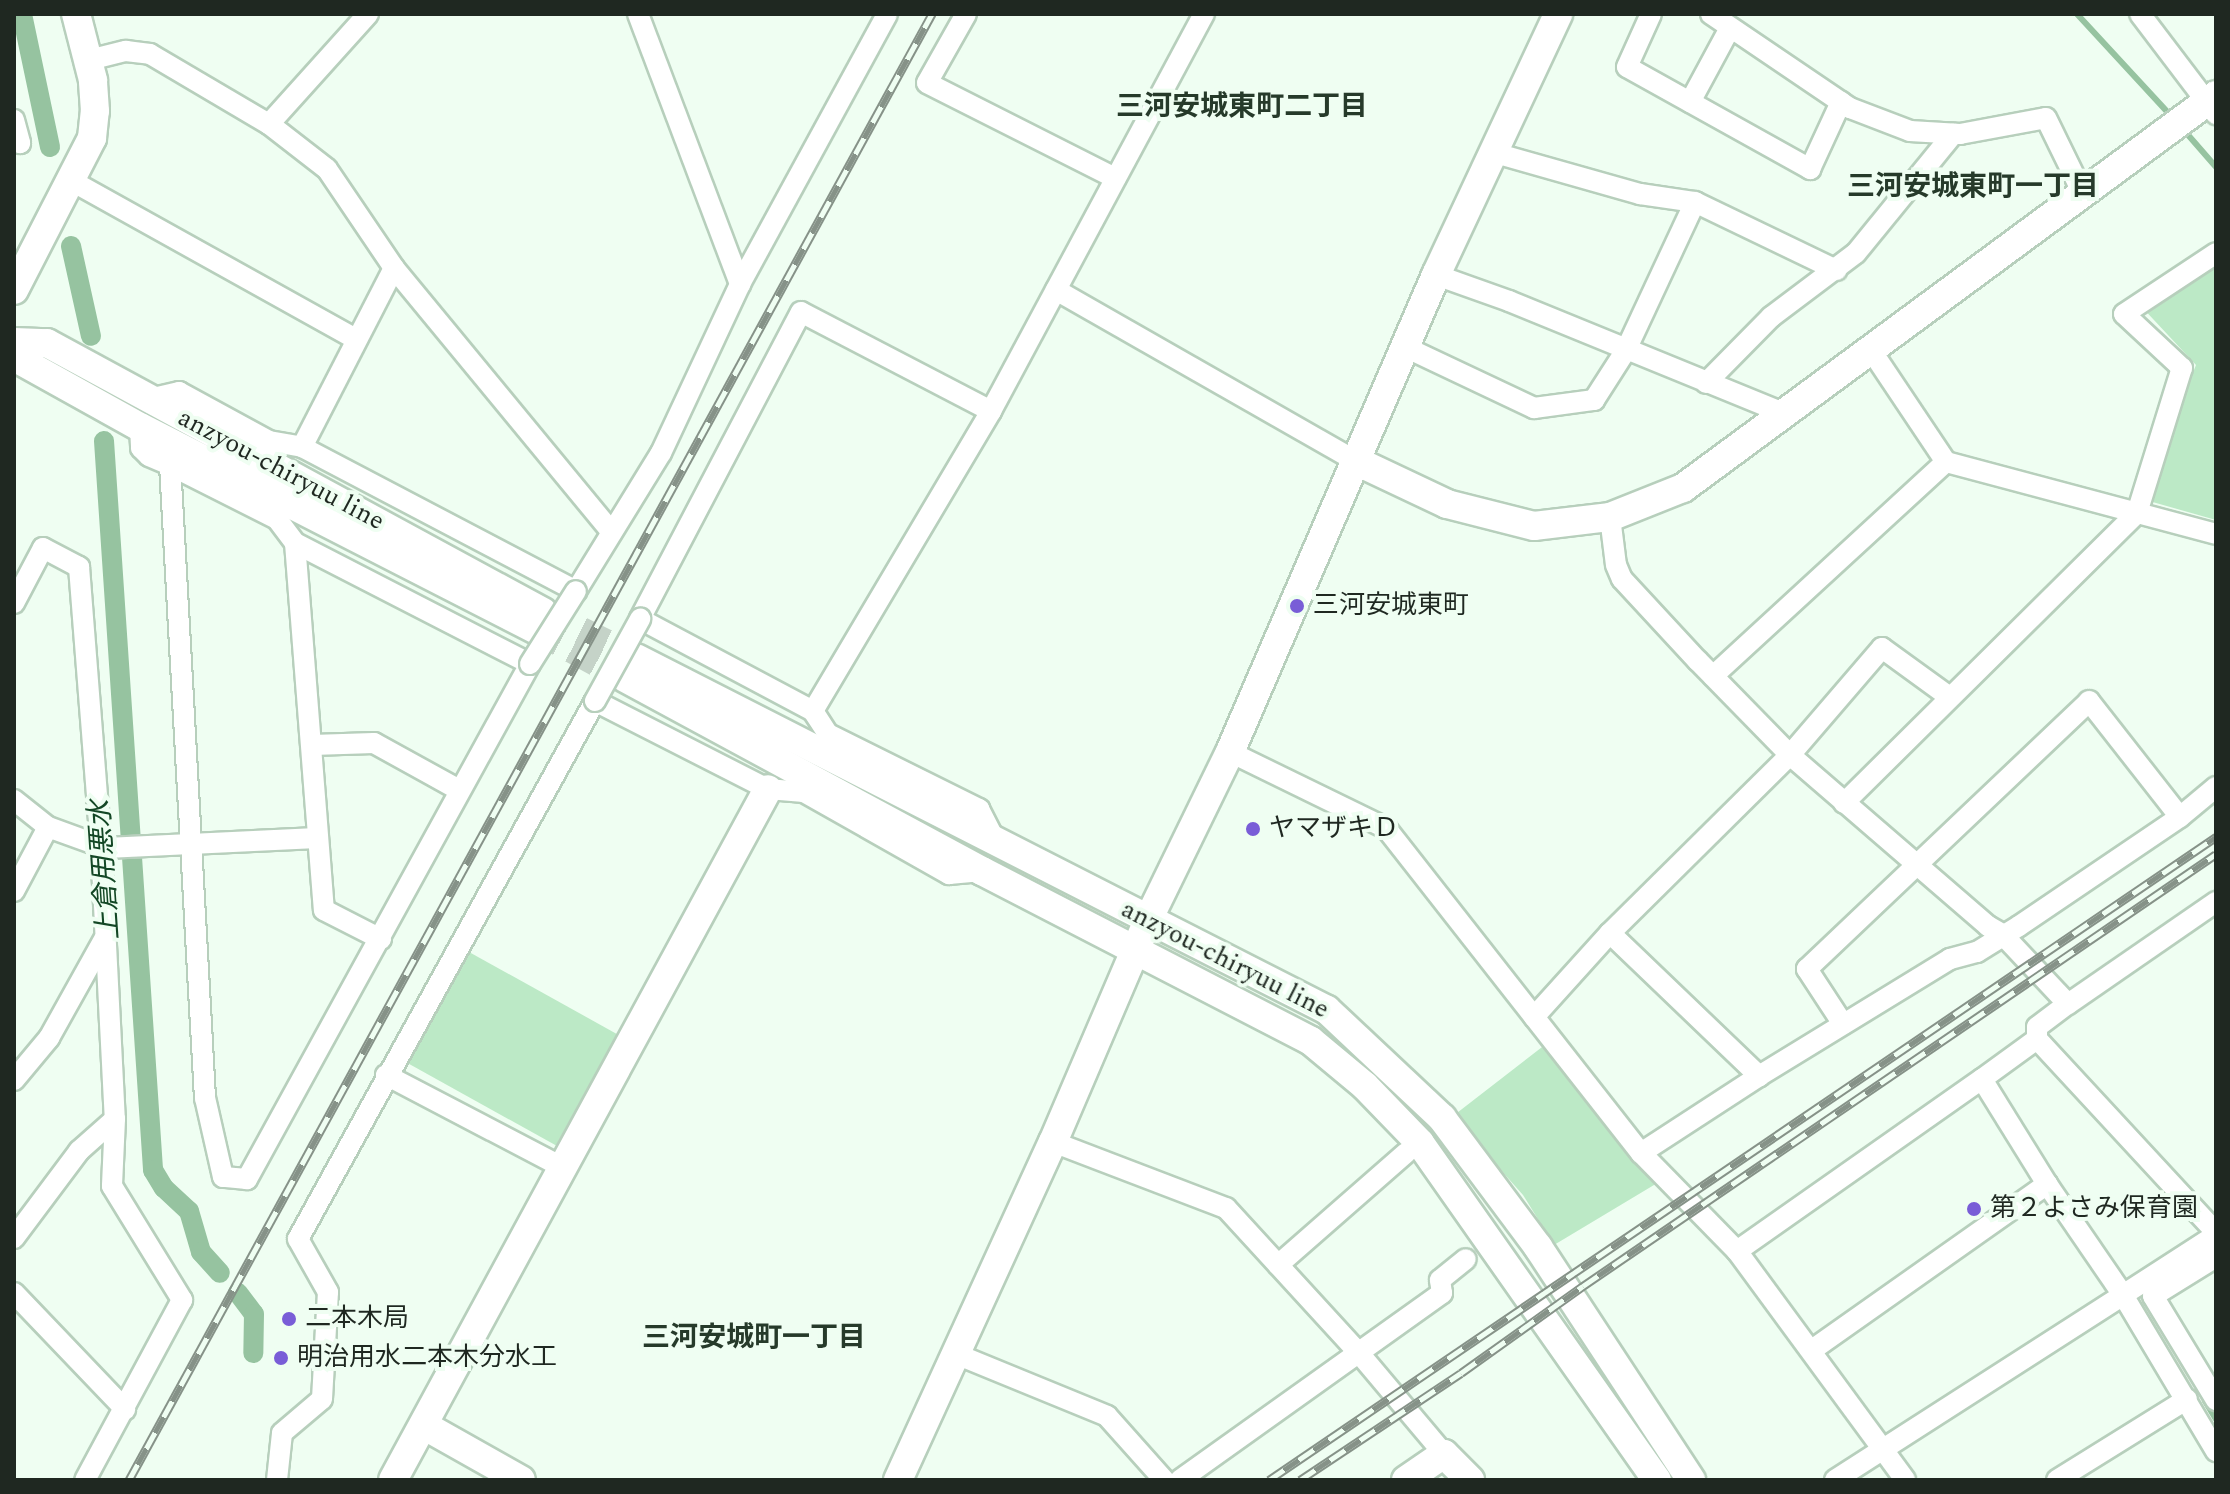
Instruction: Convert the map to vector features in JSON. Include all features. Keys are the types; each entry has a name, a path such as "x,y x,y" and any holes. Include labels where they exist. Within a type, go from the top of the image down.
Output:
{"street":[{"path":"14,290 92,138 95,111 89,60 76,14"},
{"path":"269,124 368,14"},
{"path":"638,14 740,284"},
{"path":"170,465 205,1098 223,1177 247,1179 530,664 661,453 740,284 887,14"},
{"path":"966,14 927,83 1115,178"},
{"path":"813,711 991,411 1204,14"},
{"path":"898,1480 1053,1142 1148,920 1230,752 1436,275 1558,14"},
{"path":"1651,14 1627,67 1810,169 1841,102"},
{"path":"1711,14 1841,102 1910,131 1953,134 2046,118 2083,194"},
{"path":"1056,290 1354,460 1447,504 1534,526 1610,517 1683,488 2083,194 2213,103 2140,14"},
{"path":"1690,102 1730,28"},
{"path":"89,60 126,51 150,54 269,124 327,169 394,268 612,532"},
{"path":"14,120 20,143 14,140"},
{"path":"1706,383 1771,317 1856,253 1953,134"},
{"path":"1495,153 1640,194 1695,202 1836,270"},
{"path":"70,180 356,339"},
{"path":"1405,347 1534,408 1594,400 1626,350 1695,202"},
{"path":"1844,803 1948,696 2137,513 2182,368 2124,314 2216,253"},
{"path":"302,447 394,268"},
{"path":"1436,275 1784,413"},
{"path":"277,1480 282,1433 322,1399 328,1292 298,1239 640,619 801,312 991,411"},
{"name":"anzyou-chiryuu line","path":"14,342 47,343 539,620 140,427 14,357"},
{"path":"1871,350 1946,462 2216,534"},
{"path":"149,399 179,392 269,441 302,447 576,591"},
{"path":"140,427 141,448 149,456 277,519 295,543 530,664"},
{"path":"1713,676 1946,462"},
{"path":"1610,517 1616,565 1622,579 1713,676 1790,755 1920,864 1988,926 2002,934 2068,1004"},
{"path":"295,543 324,910 381,939"},
{"path":"14,603 43,548 79,567 104,847 104,939 115,1119 112,1186 182,1300 85,1480"},
{"path":"640,619 813,711 828,734 979,809 996,843"},
{"path":"1534,1017 1610,933 1790,755 1882,648 1948,696"},
{"name":"anzyou-chiryuu line","path":"1657,1480 1420,1143 1365,1086 1311,1041 982,871 631,668 996,843 1327,1010 1442,1118 1538,1247 1691,1480"},
{"path":"595,701 768,789 804,792 949,874 982,871"},
{"path":"1843,1024 1807,969 2089,701 2180,817"},
{"path":"312,745 374,743 459,790"},
{"path":"1230,752 1386,828 1641,1153 1737,1251 1905,1480"},
{"path":"1641,1153 1759,1076 1950,959 1977,952 2180,817 2216,787"},
{"path":"393,1480 768,789"},
{"path":"14,800 48,827 104,847 189,846 317,838"},
{"path":"14,891 48,827"},
{"path":"1835,1480 2216,1234 2037,1039 2037,1027 2216,902"},
{"path":"1610,933 1759,1076"},
{"path":"14,1080 49,1038 104,939"},
{"path":"1737,1251 2037,1039"},
{"path":"386,1075 564,1168"},
{"path":"1982,1079 2047,1184 2123,1295 2216,1451"},
{"path":"14,1238 79,1151 115,1119"},
{"path":"1053,1142 1226,1208 1470,1480"},
{"path":"1278,1265 1406,1153"},
{"path":"1812,1350 2047,1184"},
{"path":"2216,1257 2153,1296 2216,1400"},
{"path":"1180,1480 1442,1293 1440,1280 1466,1259"},
{"path":"14,1293 125,1409"},
{"path":"956,1354 1107,1416 1164,1480"},
{"path":"2057,1480 2187,1399"},
{"path":"425,1426 521,1480"},
{"path":"1406,1480 1444,1454"}],"green space":[{"path":"2216,253 2216,520 2142,499 2196,365 2139,304"},
{"path":"469,952 618,1034 556,1145 407,1063"},
{"path":"1546,1044 1659,1182 1554,1245 1523,1195 1453,1116"}],"waterway":[{"name":"上倉用悪水","path":"22,14 50,147"},
{"path":"2077,14 2172,117"},
{"path":"2182,128 2216,167"},
{"name":"上倉用悪水","path":"71,246 91,336"},
{"name":"上倉用悪水","path":"104,441 153,1170 164,1188 189,1211 201,1252 220,1273"},
{"name":"上倉用悪水","path":"238,1293 254,1314 253,1353"},
{"path":"2205,1401 2216,1419"}],"tunnel":[{"path":"543,612 636,658"},
{"path":"535,629 625,678"}],"railway":[{"path":"129,1480 932,14"},
{"path":"1269,1480 2216,837"},
{"path":"1300,1480 1461,1373 1583,1286 2216,854"}],"place":[{"name":"三河安城東町","path":"1297,606"},
{"name":"ヤマザキＤ","path":"1253,829"},
{"name":"第２よさみ保育園","path":"1974,1209"},
{"name":"二本木局","path":"289,1319"},
{"name":"明治用水二本木分水工","path":"281,1358"}],"district":[{"name":"三河安城東町二丁目","path":"1242,107"},
{"name":"三河安城東町一丁目","path":"1973,187"},
{"name":"三河安城町一丁目","path":"754,1338"}]}
